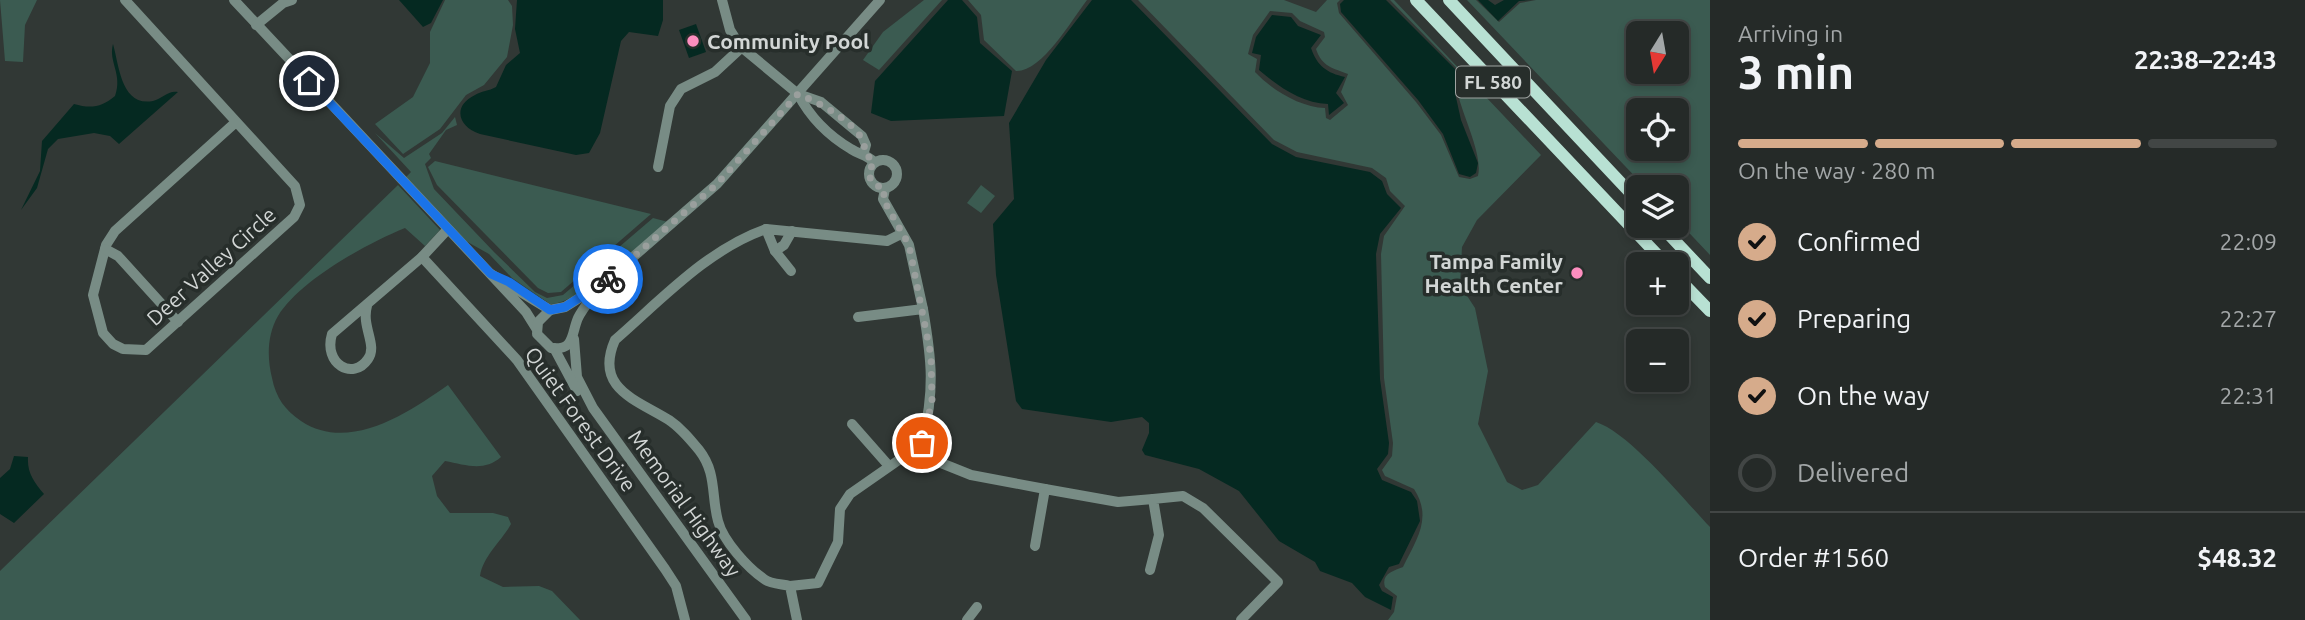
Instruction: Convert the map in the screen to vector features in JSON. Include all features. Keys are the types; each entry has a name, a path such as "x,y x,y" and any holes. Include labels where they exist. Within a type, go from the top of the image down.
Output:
{"main road":[{"name":"FL 580","path":"1416,0 1654,252"},
{"name":"FL 580","path":"1449,0 1626,188"},
{"path":"1672,238 1710,278"},
{"path":"1689,290 1710,312"}],"street":[{"name":"Deer Valley Circle","path":"125,0 295,186 300,198 299,212 146,351 123,349 107,339 93,295 105,249 115,231 236,122"},
{"path":"234,0 491,274 509,282 550,310"},
{"path":"257,25 292,0"},
{"path":"722,0 730,30 742,47 798,94 821,102 862,136 866,145 864,152"},
{"path":"537,327 540,317 550,310 565,307 602,284 717,184 880,0"},
{"path":"658,167 670,106 681,89 715,72 742,47"},
{"path":"798,94 810,116 850,149 864,152 874,162"},
{"path":"884,159 896,165 898,176 893,186 885,189 873,184 868,173 874,162 884,159"},
{"path":"885,189 883,199 909,245 931,356 932,401 922,443 927,451 926,457 917,463 906,454"},
{"path":"901,234 887,241 766,229 744,236 723,250 615,340 608,356 609,370 616,384 636,403 670,421 701,452 711,467 718,523 736,552 765,581 790,586 818,583 838,542 840,509 850,494 906,454"},
{"path":"766,229 775,251 791,271"},
{"path":"367,306 364,318 372,347 369,358 362,366 340,366 331,357 329,345 332,334 422,257 447,230"},
{"path":"775,251 784,245 792,231"},
{"path":"105,249 118,256 178,322"},
{"name":"Quiet Forest Drive","path":"422,257 517,360 676,586 685,620"},
{"name":"Memorial Highway","path":"491,274 537,327 540,340 554,348 578,393 593,408"},
{"name":"Memorial Highway","path":"602,284 579,317 574,339 577,377 593,408 746,620"},
{"path":"858,317 923,309"},
{"path":"554,348 564,347 574,339"},
{"path":"852,424 889,466"},
{"path":"906,454 906,447 911,442 922,443"},
{"path":"926,457 937,464 971,475 1118,502 1183,496 1203,508 1279,582 1241,620"},
{"path":"1035,546 1045,489"},
{"path":"1150,570 1159,534 1153,499"},
{"path":"790,586 797,620"},
{"path":"967,620 977,607"}],"shaded area":[{"path":"0,0 37,0 25,25 23,62 5,61"},
{"path":"399,0 443,0 431,23 423,27"},
{"path":"445,0 508,0 512,6 513,25 507,57 484,85 466,95 440,129 403,154 375,124 413,97 430,63 430,32"},
{"path":"517,0 663,0 663,20 658,36 629,32 621,41 600,133 589,153 576,155 480,134 467,127 463,121 463,105 477,94 496,87 506,65 520,53 515,29"},
{"path":"924,0 942,0 879,70 863,60 883,32"},
{"path":"948,0 962,0 977,17 980,43 1012,71 1004,116 891,121 871,113 875,81"},
{"path":"968,0 1087,0 1046,55 1026,69 1016,71 984,40 981,15"},
{"path":"1092,0 1131,0 1272,144 1296,157 1370,172 1382,181 1387,194 1401,208 1380,234 1376,254 1380,379 1389,443 1388,454 1377,469 1382,480 1411,492 1417,501 1420,521 1399,564 1389,567 1379,585 1382,591 1393,597 1391,610 1365,597 1352,583 1320,571 1315,562 1279,541 1239,491 1199,469 1145,455 1142,450 1149,433 1149,423 1142,417 1111,422 1022,409 1016,401 996,275 993,224 1014,199 1009,123 1046,60"},
{"path":"1138,0 1284,0 1316,12 1327,0 1340,0 1337,3 1339,13 1441,135 1459,177 1470,179 1478,176 1478,158 1458,94 1469,81 1390,0 1394,0 1541,155 1477,220 1462,247 1460,285 1475,308 1488,371 1478,424 1507,482 1522,490 1538,485 1596,422 1624,439 1656,468 1710,527 1710,620 1388,620 1394,612 1397,596 1385,587 1385,579 1403,567 1417,538 1422,519 1420,500 1414,489 1385,476 1382,470 1392,456 1393,443 1384,378 1381,254 1384,236 1405,206 1390,191 1386,178 1372,168 1297,152 1274,140","holes":["1270,11 1292,13 1300,21 1324,32 1325,37 1316,49 1318,55 1329,66 1348,74 1341,92 1348,105 1330,120 1326,118 1325,108 1296,101 1270,85 1255,72 1257,59 1248,54 1253,35"]},
{"path":"1344,0 1386,0 1467,81 1455,93 1461,120 1478,163 1476,173 1470,177 1459,174 1443,134 1418,100 1341,12 1340,4"},
{"path":"1467,0 1476,0 1499,22 1520,3 1536,0 1710,0 1710,255 1689,233 1689,175 1634,175"},
{"path":"1478,0 1488,0 1495,5 1504,0 1532,0 1519,1 1498,21"},
{"path":"1272,15 1291,17 1298,26 1321,35 1311,48 1316,60 1328,71 1345,77 1336,93 1344,103 1329,115 1328,104 1309,101 1291,93 1259,70 1261,55 1252,53 1256,37"},
{"name":"Community Pool","path":"696,24 706,52 689,58 679,30"},
{"path":"113,44 123,83 134,98 153,101 171,92 178,92 119,144 110,136 94,133 58,139 48,149 37,188 21,210 40,171 42,141 74,104 96,106 115,96 117,75 112,57"},
{"path":"455,117 457,125 446,130 425,164 434,189 535,292 547,298 563,295 653,218 668,222 593,284 562,302 550,304 512,278 489,254 464,240 406,177 411,172 375,133 404,158 442,133"},
{"path":"435,161 651,214 561,292 548,293 538,288 437,185 428,167"},
{"path":"398,185 440,230 425,246 405,228 353,253 302,289 274,323 269,363 276,392 286,408 301,421 319,430 339,433 358,431 397,417 448,385 501,457 481,466 445,461 432,476 437,496 450,513 493,513 508,517 511,524 488,556 480,576 503,587 539,586 552,591 580,620 0,620 0,571"},
{"path":"981,185 995,196 981,213 967,203"},
{"path":"14,456 28,457 32,477 44,494 14,523 0,514 0,478 10,469"}],"way so far":[{"path":"608,279 717,184 798,94 821,102 862,136 866,145 864,152 874,162 868,173 873,184 885,189 883,199 909,245 931,356 932,401 922,443"}],"place":[{"name":"Community Pool","path":"693,41"},
{"name":"Tampa Family Health Center","path":"1577,273"}],"route":[{"path":"309,81 491,274 509,282 550,310 565,307 608,279"}]}
